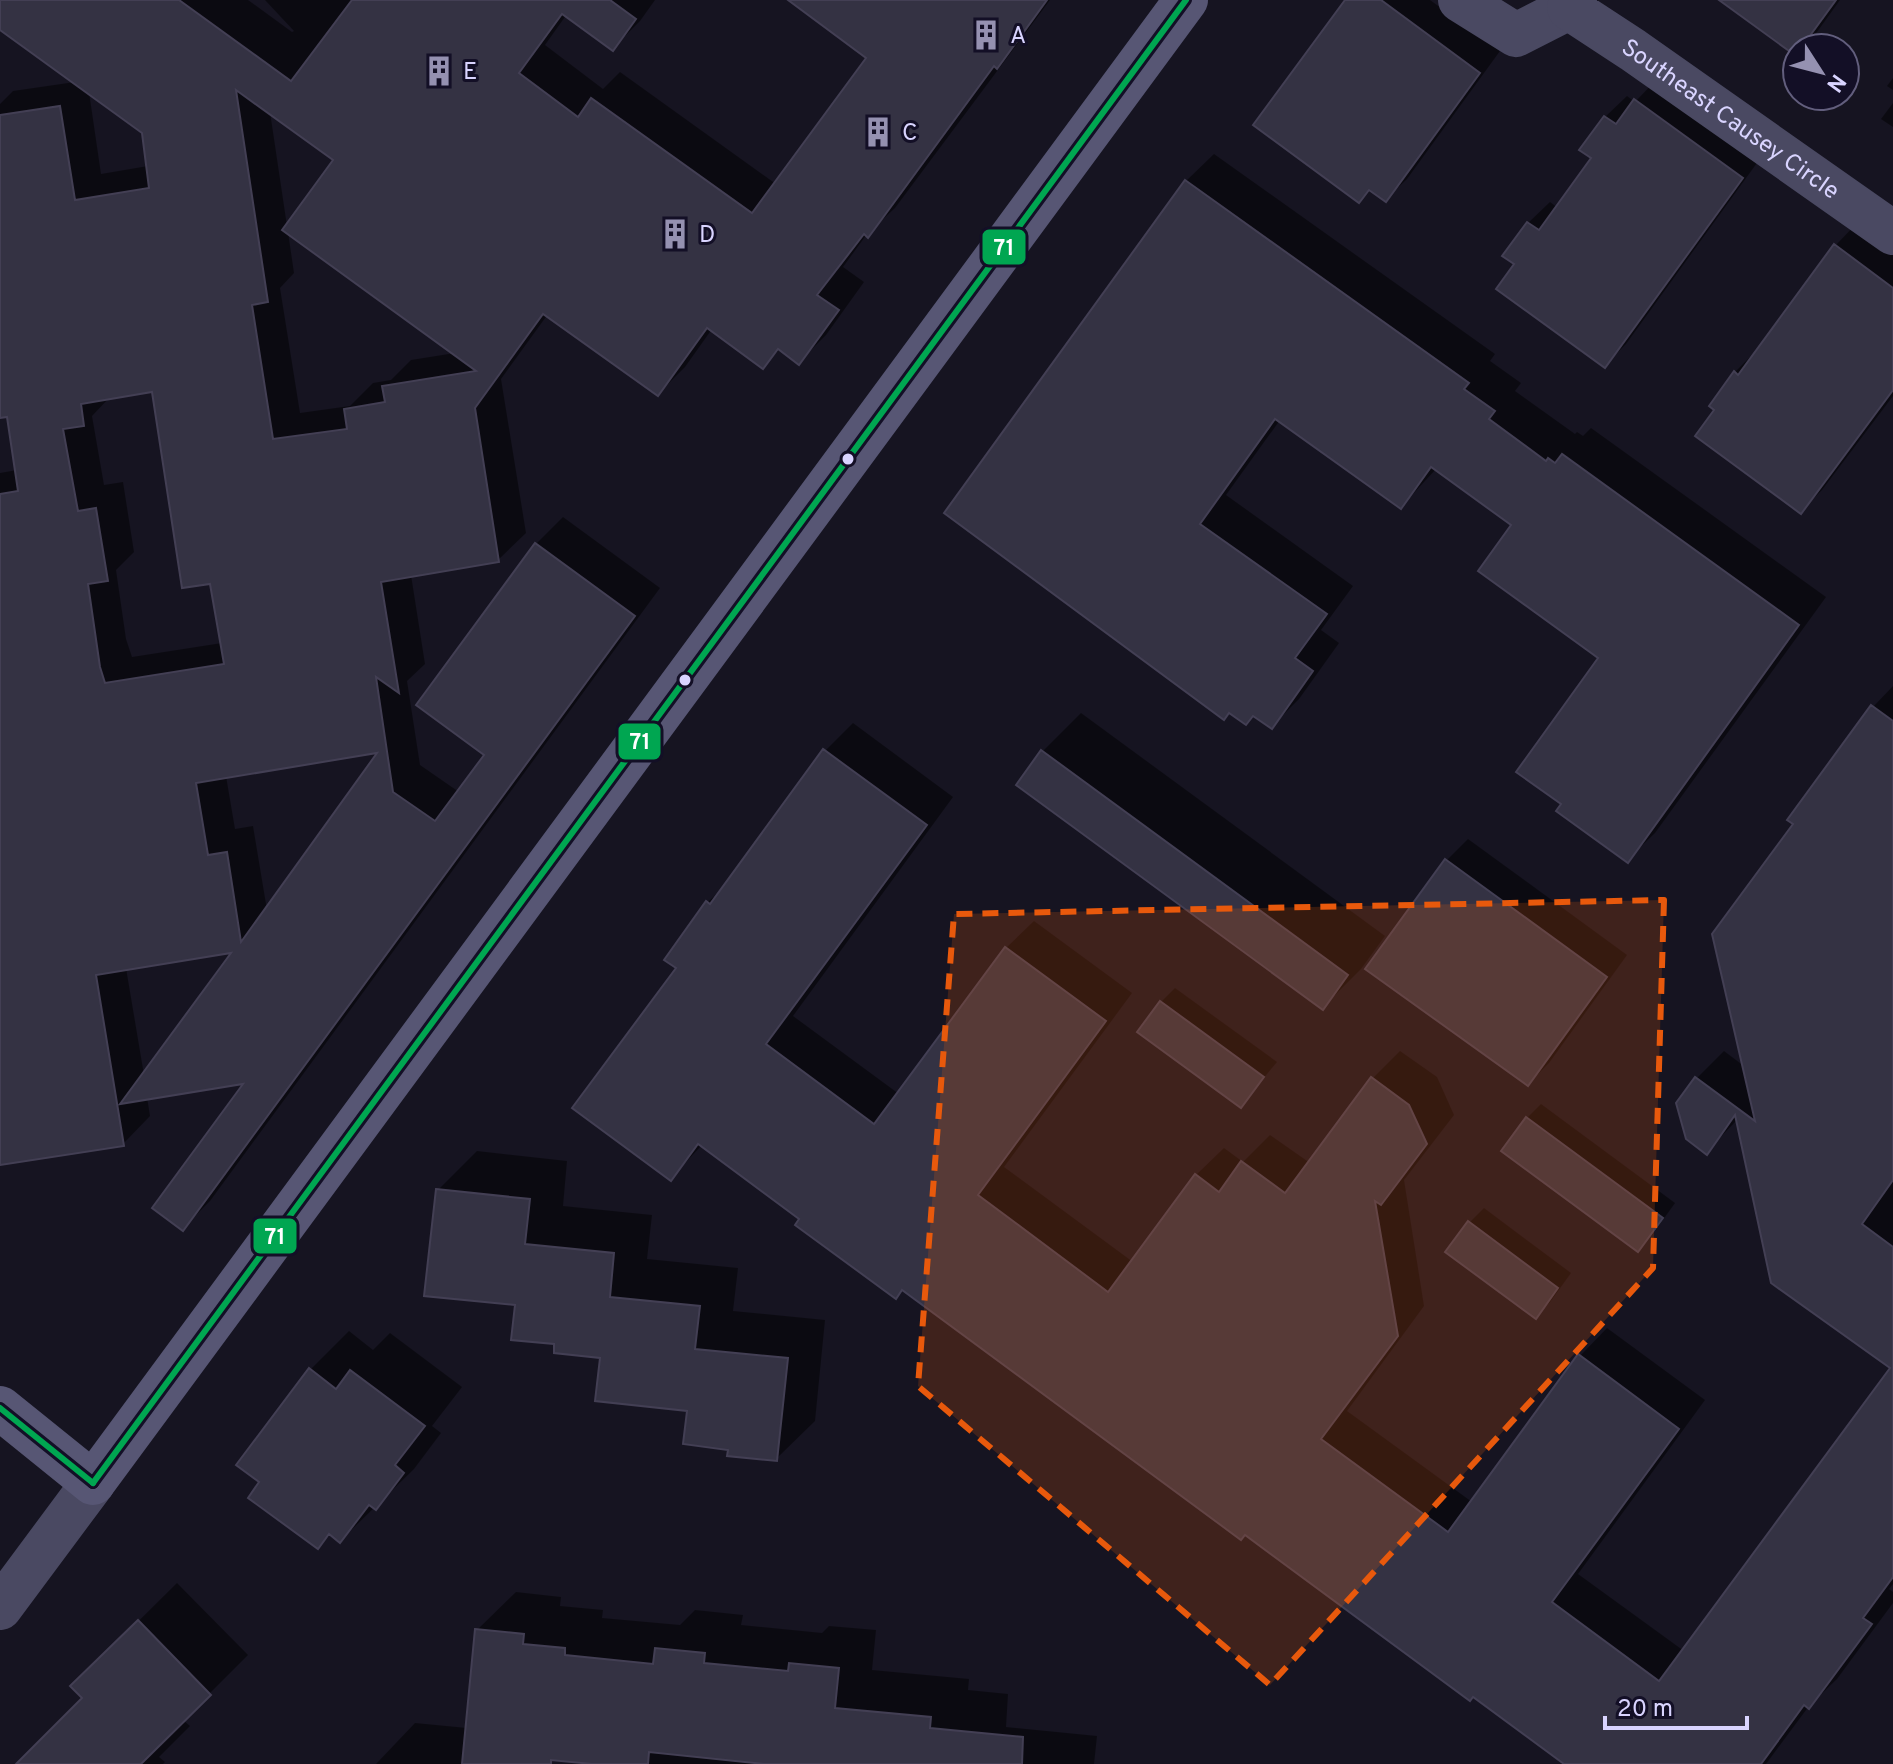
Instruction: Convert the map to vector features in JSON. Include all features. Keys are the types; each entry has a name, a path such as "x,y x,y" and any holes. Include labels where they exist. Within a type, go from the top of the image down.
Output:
{"street":[{"path":"0,1608 1186,0"},
{"name":"Southeast Causey Circle","path":"1460,0 1516,35 1572,4 1893,233"},
{"path":"0,1408 93,1483"}],"highlighted area":[{"path":"1664,900 1653,1268 1270,1685 918,1386 954,914"}],"building":[{"path":"0,0 179,0 291,81 352,0 610,0 636,19 613,51 562,14 519,73 578,117 591,98 752,213 866,58 788,0 1047,0 997,69 994,66 868,238 864,234 817,295 839,310 799,365 778,349 763,369 707,328 658,396 543,314 475,408 499,562 381,582 399,693 376,677 393,792 435,821 484,755 416,705 535,543 635,616 183,1231 152,1208 243,1084 120,1104 231,953 96,975 124,1146 0,1165 0,494 18,491 7,417 0,418 0,115 60,106 75,200 149,188 142,133 0,30","holes":["236,90 333,160 282,230 476,371 382,386 385,402 344,409 347,429 273,439 252,305 268,302","152,392 182,588 210,584 224,664 105,683 88,584 108,581 96,508 78,511 63,429 84,426 81,404","377,753 241,942 227,852 208,855 196,783"]},
{"path":"1345,0 1381,0 1480,73 1386,202 1369,190 1359,203 1253,125"},
{"path":"1719,0 1836,0 1813,32 1781,32 1781,45"},
{"path":"1634,99 1743,178 1605,368 1496,289 1514,264 1502,256 1527,222 1539,230 1591,158 1579,150 1604,116 1616,124"},
{"path":"1185,180 1469,383 1464,389 1495,411 1489,419 1546,461 1548,458 1555,463 1562,454 1799,625 1628,863 1556,811 1561,804 1516,772 1598,658 1478,571 1511,525 1431,467 1401,509 1275,419 1200,524 1327,614 1295,658 1313,671 1272,729 1253,716 1246,725 1229,713 1224,720 944,513"},
{"path":"1834,244 1893,288 1893,390 1801,514 1695,436 1714,410 1709,406 1734,371 1738,375"},
{"path":"1871,705 1893,721 1893,1180 1862,1224 1893,1247 1893,1577 1863,1618 1872,1624 1809,1709 1804,1705 1761,1764 1564,1764 1473,1697 1470,1701 1245,1535 1241,1540 902,1290 896,1299 795,1225 799,1219 698,1144 671,1181 572,1108 676,968 664,960 706,901 710,904 823,749 927,825 766,1044 874,1124 1005,947 1106,1021 978,1195 1108,1292 1195,1174 1219,1192 1241,1161 1285,1193 1371,1077 1409,1105 1427,1144 1381,1205 1375,1201 1398,1336 1321,1439 1448,1532 1578,1354 1679,1429 1552,1602 1659,1681 1890,1368 1771,1283 1735,1115 1707,1155 1686,1139 1676,1103 1695,1077 1755,1121 1712,934 1793,824 1787,820"},
{"path":"1041,750 1348,975 1323,1010 1016,785"},
{"path":"1445,859 1607,977 1528,1086 1365,969"},
{"path":"1160,1001 1264,1077 1241,1108 1137,1032"},
{"path":"1526,1117 1663,1218 1638,1252 1501,1151"},
{"path":"436,1189 530,1199 525,1244 614,1253 610,1297 700,1306 695,1349 788,1358 777,1461 727,1456 728,1450 683,1444 687,1411 595,1401 600,1358 554,1353 554,1344 511,1340 515,1305 424,1296"},
{"path":"1468,1221 1558,1288 1536,1319 1445,1252"},
{"path":"309,1368 336,1389 350,1370 425,1426 395,1465 404,1473 376,1510 369,1505 340,1543 329,1534 318,1549 248,1498 259,1482 236,1465"},
{"path":"138,1620 211,1695 141,1764 16,1764 82,1698 70,1686"},
{"path":"475,1629 524,1634 523,1644 565,1648 565,1655 653,1664 655,1648 705,1653 704,1663 788,1671 789,1663 839,1668 835,1708 931,1717 930,1728 1023,1737 1022,1764 764,1764 649,1752 648,1764 551,1760 551,1764 462,1764"}],"transit line":[{"name":"71","path":"93,1483 1186,0"},
{"name":"71","path":"0,1408 93,1483"}],"place":[{"name":"A","path":"986,35"},
{"name":"E","path":"439,71"},
{"name":"C","path":"878,132"},
{"name":"D","path":"675,234"}]}
